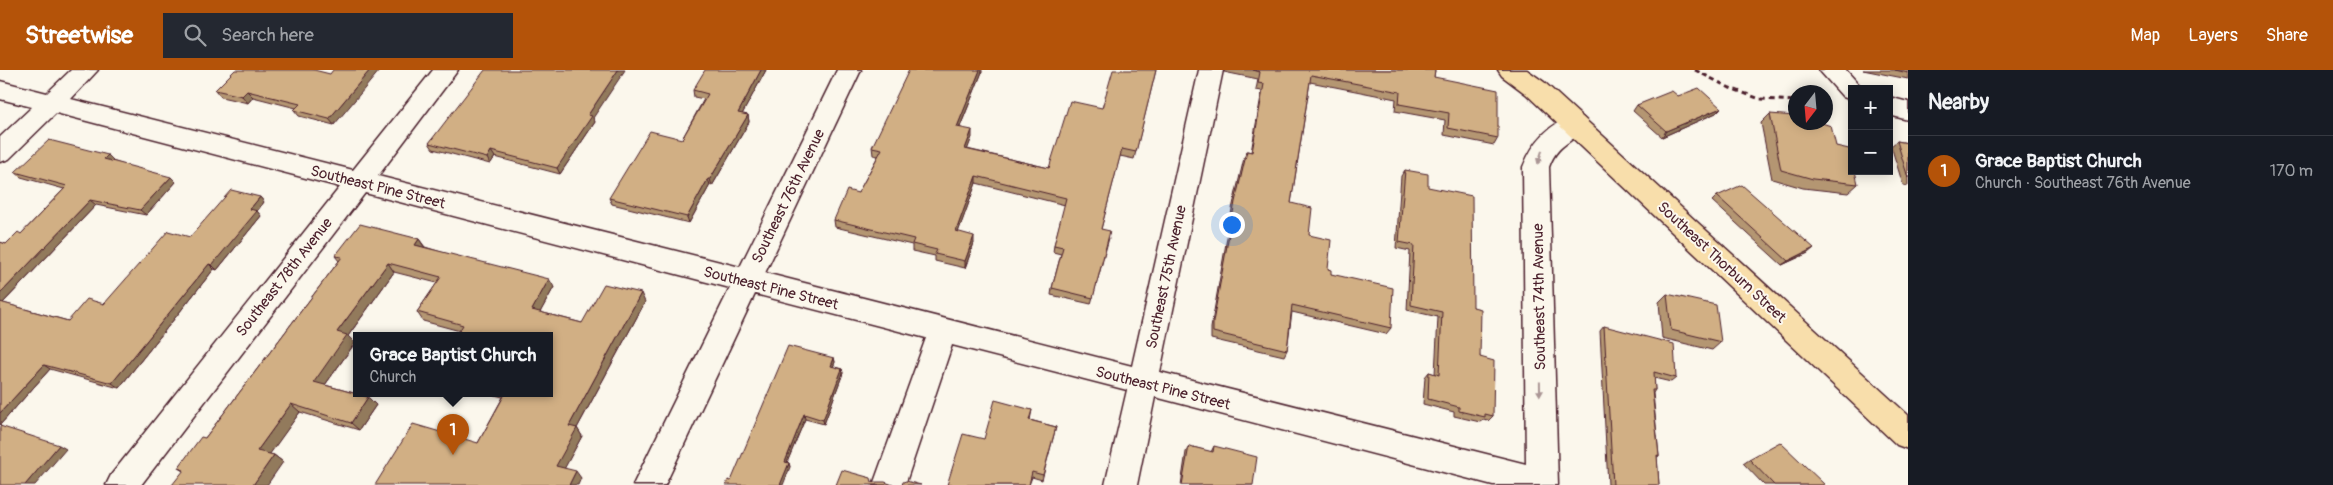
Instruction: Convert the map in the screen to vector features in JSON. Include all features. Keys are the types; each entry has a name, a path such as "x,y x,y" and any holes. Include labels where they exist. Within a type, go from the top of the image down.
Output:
{"main road":[{"name":"Southeast Thorburn Street","path":"1510,70 1529,79 1574,125 1908,435"}],"street":[{"path":"0,152 86,70"},
{"name":"Southeast 78th Avenue","path":"122,485 446,70"},
{"name":"Southeast 76th Avenue","path":"649,485 848,70"},
{"name":"Southeast 75th Avenue","path":"1121,485 1211,70"},
{"path":"1831,70 1848,88"},
{"name":"Southeast Pine Street","path":"0,90 1542,484"},
{"path":"1893,107 1908,111"},
{"name":"Southeast 74th Avenue","path":"1542,484 1536,167 1542,149 1556,136 1574,125"},
{"path":"889,485 942,332"}],"path":[{"path":"1695,70 1730,88 1760,100 1788,101"}],"building":[{"path":"235,70 314,70 330,74 333,70 370,70 329,119 294,110 300,104 247,91 242,96 215,90"},
{"path":"485,70 618,70 588,115 592,116 557,168 491,151 487,158 429,143"},
{"path":"705,70 761,70 738,113 748,115 687,217 609,198 650,131 682,139 708,94 693,90"},
{"path":"909,70 980,70 957,127 972,130 965,149 1049,168 1070,101 1102,108 1113,70 1156,70 1136,152 1122,149 1101,229 1110,231 1093,298 1052,288 1063,247 1054,245 1066,198 976,176 956,231 974,236 965,261 935,254 937,250 912,244 914,239 834,220 847,190 858,193 882,149 872,147"},
{"path":"1253,70 1435,70 1434,77 1498,90 1498,138 1448,128 1449,113 1399,104 1400,92 1311,75 1291,203 1312,208 1309,235 1331,240 1328,269 1331,270 1331,274 1393,288 1391,328 1292,305 1287,350 1213,332 1213,322 1235,202 1247,151 1252,152 1264,84 1258,83 1260,72"},
{"path":"1895,70 1908,70 1908,73"},
{"path":"1699,88 1721,108 1666,131 1637,105 1672,91 1678,96"},
{"path":"1770,114 1788,115 1788,130 1832,130 1836,146 1848,149 1848,175 1856,175 1858,184 1813,179 1781,170"},
{"path":"49,140 108,155 104,159 171,177 140,210 90,200 0,294 0,242 6,244 18,232 21,234 67,186 15,172"},
{"path":"1897,141 1908,143 1908,178"},
{"path":"1405,170 1428,174 1428,187 1472,196 1473,307 1481,309 1480,357 1494,361 1493,416 1485,414 1485,417 1459,411 1459,407 1428,399 1429,372 1439,375 1442,312 1411,305 1414,245 1399,242"},
{"path":"1742,185 1814,248 1788,261 1717,196"},
{"path":"231,190 260,197 250,209 257,211 212,265 209,264 112,383 44,365 0,413 0,302 68,321 87,299 104,304 168,231 190,237"},
{"path":"360,224 419,239 415,245 549,279 532,310 582,323 604,284 641,293 569,426 577,428 556,466 576,471 569,485 375,485 413,424 478,443 503,397 553,397 553,332 459,332 463,325 417,312 441,277 388,263 337,332 347,335 314,382 353,393 353,397 368,397 351,423 291,404 257,451 274,455 253,485 172,485 184,470 178,468 201,437 205,438 342,257 335,256"},
{"path":"1667,294 1716,305 1721,342 1671,330"},
{"path":"1604,326 1674,344 1676,378 1654,372 1655,390 1652,390 1659,456 1657,455 1659,485 1613,485"},
{"path":"788,346 834,358 831,366 842,369 823,420 804,414 785,462 789,463 780,485 726,485 728,480 731,481"},
{"path":"995,400 1032,410 1029,420 1056,427 1043,475 1032,472 1029,485 947,485 963,434 984,439"},
{"path":"0,426 59,445 25,485 0,485"},
{"path":"1780,442 1825,485 1774,485 1749,459"},
{"path":"1189,446 1213,452 1214,446 1257,457 1253,485 1182,485"},
{"path":"842,470 871,478 872,482 885,482 893,485 836,485"},
{"path":"906,481 921,485 902,485"}],"place":[{"name":"Grace Baptist Church","path":"453,455"}]}
